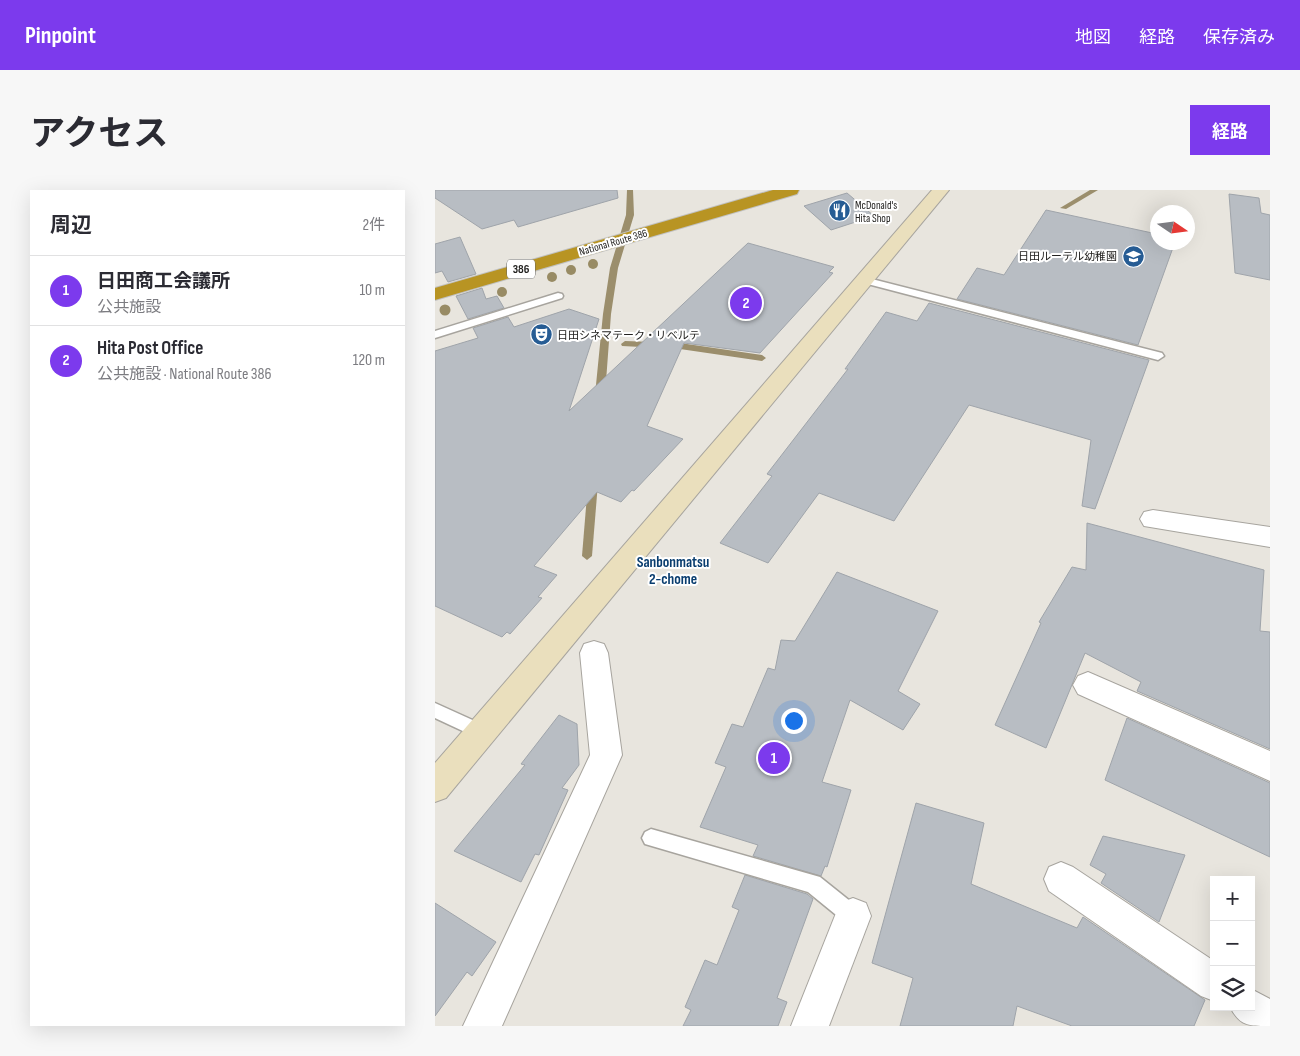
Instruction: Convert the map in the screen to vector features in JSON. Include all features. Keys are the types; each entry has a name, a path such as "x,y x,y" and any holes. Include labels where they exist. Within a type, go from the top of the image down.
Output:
{"highway":[{"name":"National Route 386","path":"435,294 791,190"}],"street":[{"path":"435,787 941,190"},
{"path":"1153,519 1270,537"},
{"path":"482,1026 606,755 595,654"},
{"path":"1088,685 1270,766"},
{"path":"1061,879 1210,980"},
{"path":"810,1026 853,916"},
{"path":"1255,1011 1270,1022"}],"lane":[{"path":"864,280 1159,356"},
{"path":"435,335 558,296"},
{"path":"435,710 482,732"},
{"path":"651,838 813,884 853,916"}],"building":[{"path":"435,190 617,190 618,198 518,227 514,220 482,229 435,198"},
{"name":"McDonald's Hita Shop","path":"847,193 874,216 831,230 804,206"},
{"path":"1229,194 1259,198 1261,213 1270,215 1270,280 1235,273"},
{"path":"1046,210 1150,232 1150,250 1172,250 1138,345 957,299 977,268 1004,275"},
{"path":"460,237 476,274 448,282 442,271 435,273 435,244"},
{"path":"748,243 834,267 829,272 833,273 760,353 684,343 647,426 683,439 634,491 632,490 621,502 597,492 534,566 557,575 538,597 542,598 510,634 507,632 502,637 435,606 435,351 478,338 473,328 508,317 514,327 569,309 599,319 569,411"},
{"path":"482,288 486,299 497,296 504,308 468,319 456,296"},
{"path":"929,303 1149,360 1095,509 1082,506 1091,440 969,405 894,521 819,493 768,563 720,543 772,476 767,474 848,369 845,369 886,312 917,321"},
{"path":"1087,523 1264,570 1260,631 1270,632 1270,749 1137,691 1141,682 1085,653 1046,748 995,725 1041,623 1039,622 1072,567 1086,570"},
{"path":"837,572 938,611 898,691 920,704 903,730 850,700 822,782 851,790 827,867 825,866 821,876 753,856 758,845 700,827 726,767 715,763 732,724 743,727 768,668 775,670 781,640 795,641"},
{"path":"559,715 577,724 579,765 562,788 568,790 539,855 535,854 521,882 454,851 525,765 521,764"},
{"path":"1127,718 1270,783 1270,857 1105,780"},
{"path":"916,803 984,823 971,884 1077,928 1083,917 1205,1000 1194,1026 1072,1026 1017,1006 1013,1026 900,1026 913,978 872,963"},
{"path":"1103,836 1185,855 1159,922 1101,883 1106,874 1090,865"},
{"path":"745,875 807,894 813,899 777,998 787,1002 778,1026 683,1026 691,1010 685,1007 705,960 717,965 739,910 732,907"},
{"path":"435,903 496,942 472,976 467,972 435,1016"}],"waterway":[{"path":"600,395 607,314 614,268 630,215 630,190"},
{"path":"1064,208 1095,190"},
{"path":"625,344 680,346 762,358"},
{"path":"587,556 593,483"}],"place":[{"name":"McDonald's Hita Shop","path":"839,211"},
{"name":"日田ルーテル幼稚園","path":"1133,256"},
{"name":"Hita Post Office","path":"746,303"},
{"name":"日田シネマテーク・リベルテ","path":"541,335"},
{"name":"日田商工会議所","path":"774,758"}],"district":[{"name":"Sanbonmatsu 2-chome","path":"673,570"}]}
